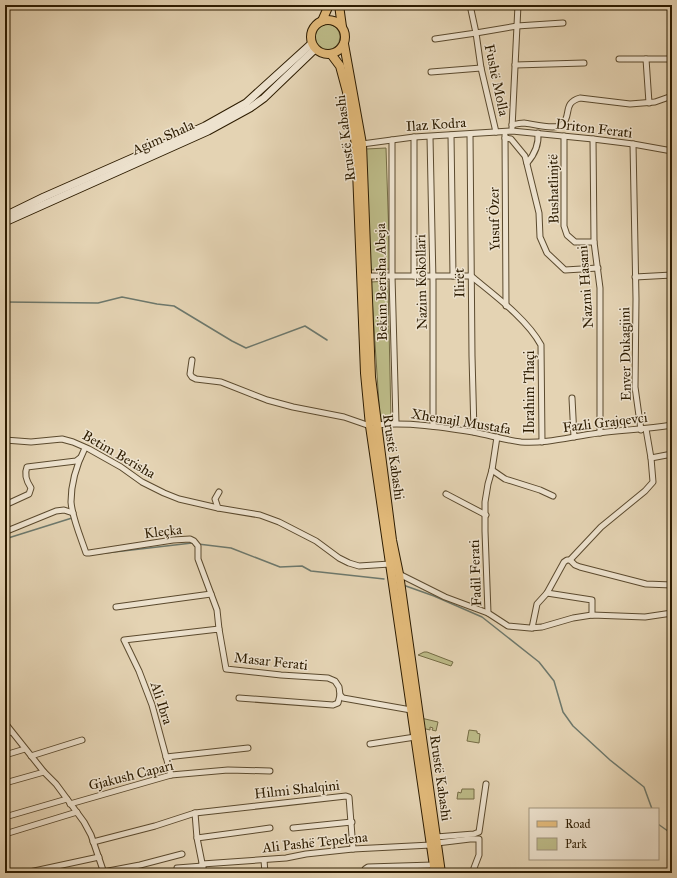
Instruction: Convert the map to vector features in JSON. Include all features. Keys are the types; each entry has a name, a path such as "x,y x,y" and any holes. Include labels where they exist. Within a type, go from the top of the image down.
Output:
{"main road":[{"path":"329,5 322,20 313,28 310,36 313,47 323,54 331,54 341,48 344,44 345,38 339,5"},
{"path":"322,20 333,21 342,27"},
{"name":"Rrustë Kabashi","path":"344,44 362,144 364,276"},
{"name":"Agim Shala","path":"5,216 44,197 205,126 246,103 313,47"},
{"name":"Agim Shala","path":"5,222 208,131 250,108 272,90 313,47"},
{"name":"Rrustë Kabashi","path":"331,54 340,66 347,92 356,145 373,425 390,564 415,737 442,873"},
{"name":"Rrustë Kabashi","path":"373,425 399,574 435,842 434,869"}],"street":[{"name":"Fushë Molla","path":"470,5 481,68 496,132"},
{"path":"512,131 518,5"},
{"name":"Fushë Molla","path":"476,33 517,26 563,23"},
{"path":"435,39 476,33"},
{"path":"619,59 672,59"},
{"path":"646,59 649,103"},
{"path":"515,65 584,63"},
{"path":"431,72 481,68"},
{"path":"512,125 523,123 556,127 562,125 569,105 574,100 580,98 630,104 655,102 672,96"},
{"name":"Ilaz Kodra","path":"362,144 414,137 496,132 505,135 512,131"},
{"name":"Driton Ferati","path":"512,131 593,139 672,151"},
{"path":"527,163 536,150 538,133"},
{"name":"Ilirët","path":"470,134 474,432"},
{"path":"451,135 453,276"},
{"path":"505,135 511,139 525,156 539,213 540,237 547,253 565,270 598,268"},
{"name":"Yusuf Özer","path":"505,135 506,306"},
{"name":"Bushatlinjtë","path":"564,136 564,226 568,235 575,242 594,242"},
{"path":"414,137 414,276"},
{"name":"Nazim Kokollari","path":"430,137 433,276 433,426"},
{"name":"Nazmi Hasani","path":"593,139 594,242 600,288 600,433"},
{"name":"Bekim Berisha Abeja","path":"392,140 392,276 396,423"},
{"name":"Enver Dukagjini","path":"633,144 635,388 644,430"},
{"path":"672,191 672,211"},
{"path":"635,277 672,275"},
{"path":"364,276 471,276"},
{"name":"Ibrahim Thaçi","path":"471,276 536,334 541,344 542,442"},
{"path":"192,360 190,374 196,379 221,382 267,400 373,425"},
{"path":"572,398 574,437"},
{"name":"Xhemajl Mustafa","path":"373,425 396,423 433,426 474,432 520,442 542,442"},
{"name":"Fazli Grajqevci","path":"542,442 600,433 644,430 672,425"},
{"path":"532,628 537,604 547,593 564,562 570,560 601,527 645,491 653,482 651,458 644,430"},
{"name":"Fadil Ferati","path":"498,437 488,484 486,502 485,531 488,613 508,626 532,628 592,615 645,617 672,613"},
{"name":"Betim Berisha","path":"5,440 31,442 62,439 73,442 121,467 142,482 179,500 260,515 280,522 316,541 339,558 359,566 390,564"},
{"path":"7,531 56,511 64,510 73,513 71,503 72,487 80,458 85,448"},
{"path":"651,458 672,454"},
{"path":"5,504 28,494 31,491 26,478 26,467 76,461 80,458"},
{"path":"492,470 505,480 540,490 553,496"},
{"path":"218,508 216,500 219,492"},
{"path":"446,494 486,515"},
{"name":"Kleçka","path":"73,513 86,553 173,540 190,539 197,543 198,559 217,610 219,629"},
{"path":"570,560 575,565 580,567 623,579 646,584 672,585"},
{"path":"399,574 445,597 488,613"},
{"path":"547,593 592,600 592,615"},
{"path":"116,606 211,594"},
{"name":"Ali Ibra","path":"171,775 152,705 139,671 124,640 219,629"},
{"name":"Masar Ferati","path":"219,629 226,669 328,678 335,681 339,687 340,696"},
{"path":"239,698 333,705 338,703 340,696 343,698 411,710"},
{"path":"5,723 44,772 56,784 89,830 104,872 140,866 182,854"},
{"path":"5,734 12,732"},
{"path":"370,744 415,737"},
{"path":"31,756 82,740"},
{"path":"166,758 248,748"},
{"path":"5,755 25,749"},
{"name":"Gjakush Capari","path":"70,804 171,775 228,770 270,771"},
{"path":"5,783 44,772"},
{"path":"435,842 479,832 486,784"},
{"name":"Hilmi Shalqini","path":"195,813 346,796 349,797 353,849"},
{"path":"5,817 67,799"},
{"path":"5,834 77,812"},
{"path":"93,842 155,826 195,813 197,838 204,873"},
{"path":"293,828 352,822"},
{"path":"197,838 270,828"},
{"path":"435,842 470,838 479,839 479,855 474,868"},
{"name":"Ali Pashë Tepelena","path":"177,868 264,860 353,849 435,842"},
{"path":"25,873 98,857"},
{"path":"264,860 265,873"},
{"path":"365,873 365,869 368,866 434,869"}],"green space":[{"path":"327,24 336,28 340,37 336,46 327,50 318,46 314,37 318,28"},
{"path":"386,148 390,269 370,270 366,149"},
{"path":"388,281 391,420 380,420 371,282"},
{"path":"424,652 453,662 451,666 418,655"},
{"path":"421,718 438,722 436,731 432,730 433,728 430,727 430,730 422,728"},
{"path":"469,730 477,731 477,733 480,734 479,743 467,741"},
{"path":"462,789 474,789 474,799 457,799 458,792 461,793"}],"waterway":[{"path":"5,302 98,303 122,297 174,306 246,348 305,326 327,340"},
{"path":"5,539 72,518"},
{"path":"97,554 192,543"},
{"path":"198,544 231,548 280,567 302,566 311,571 384,579"},
{"path":"403,585 434,596 482,617 539,662 554,681 563,712 573,726 610,760 644,787 652,808"},
{"path":"659,825 672,834"}]}
